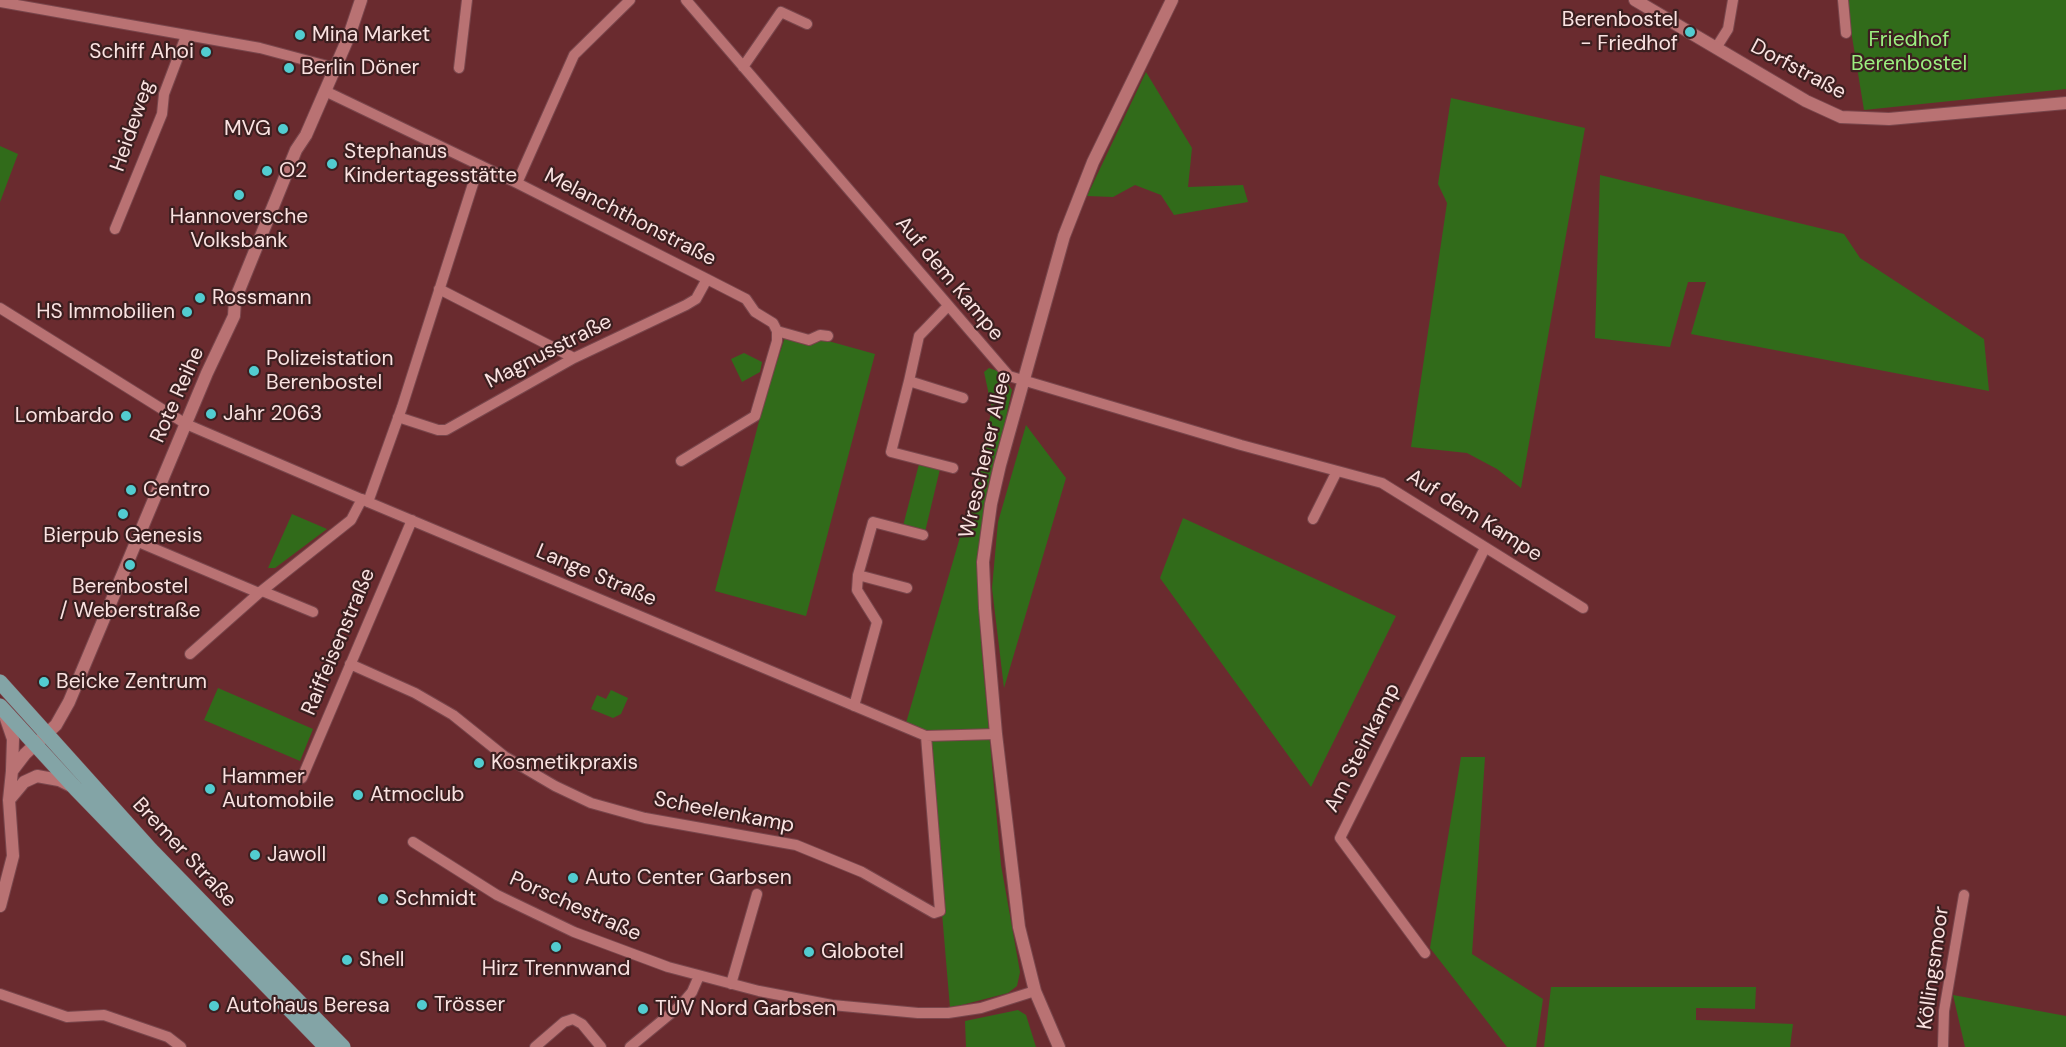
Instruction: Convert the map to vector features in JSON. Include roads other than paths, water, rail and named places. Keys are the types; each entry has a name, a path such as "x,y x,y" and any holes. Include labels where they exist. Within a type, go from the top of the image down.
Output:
{"main road":[{"name":"Bremer Straße","path":"0,682 76,789 326,1047"},
{"name":"Bremer Straße","path":"1,707 41,739 343,1047"}],"street":[{"name":"Rote Reihe","path":"12,771 61,718 69,702 186,423 234,316 235,300 287,171 359,12 361,0"},
{"path":"459,68 467,0"},
{"path":"517,183 574,55 630,0"},
{"name":"Auf dem Kampe","path":"686,0 947,307 1009,376 1022,382 1392,487 1583,608"},
{"name":"Wreschener Allee","path":"1059,1047 1035,991 1018,927 996,734 983,562 991,504 1022,382 1068,225 1093,162 1172,0"},
{"name":"Dorfstraße","path":"1635,0 1806,101 1841,117 1907,118 2066,103"},
{"path":"1716,48 1728,29 1733,0"},
{"path":"1843,0 1846,33"},
{"path":"0,2 45,5 186,36 260,48 335,68"},
{"path":"743,68 781,12 807,24"},
{"name":"Heideweg","path":"115,229 162,114 164,94 186,36"},
{"name":"Melanchthonstraße","path":"325,91 517,183 747,299 752,309 773,322 777,331 809,340 820,335 828,336"},
{"path":"190,654 261,592 351,520 365,500 398,417 479,165"},
{"name":"Magnusstraße","path":"398,417 438,430 446,430 574,358 686,305 696,299 707,279"},
{"path":"439,289 574,358"},
{"path":"947,307 919,336 891,452 953,468"},
{"name":"Lange Straße","path":"0,308 186,423 365,500 926,736 996,734"},
{"path":"681,461 744,426 755,416 777,341 777,331"},
{"path":"909,381 963,398"},
{"path":"1312,519 1337,471"},
{"name":"Raiffeisenstraße","path":"302,778 412,520"},
{"path":"854,706 877,622 857,590 858,575 873,522 922,535"},
{"path":"136,541 313,612"},
{"name":"Am Steinkamp","path":"1425,953 1340,838 1485,548"},
{"path":"858,575 907,588"},
{"name":"Scheelenkamp","path":"350,664 415,693 453,715 504,756 555,786 591,803 645,818 796,845 862,872 934,913 940,911 926,736"},
{"path":"0,906 13,856 9,800 13,739 1,707"},
{"path":"9,800 24,782 37,776 58,780 76,789"},
{"name":"Porschestraße","path":"413,842 490,891 545,919 610,946 730,984 824,1004 918,1013 948,1013 981,1008 1035,991"},
{"path":"730,984 746,939 757,894"},
{"name":"Köllingsmoor","path":"1943,1047 1944,1011 1964,895"},
{"path":"630,1047 681,1005 692,992 699,976"},
{"path":"0,994 67,1017 104,1015 168,1037 181,1047"},
{"path":"535,1047 564,1022 573,1019 582,1024 602,1047"},
{"path":"1052,1034 1052,1047"}],"place":[{"name":"Berenbostel - Friedhof","path":"1690,32"},
{"name":"Mina Market","path":"300,35"},
{"name":"Schiff Ahoi","path":"206,52"},
{"name":"Berlin Döner","path":"289,68"},
{"name":"MVG","path":"283,129"},
{"name":"Stephanus Kindertagesstätte","path":"332,164"},
{"name":"O2","path":"267,171"},
{"name":"Hannoversche Volksbank","path":"239,195"},
{"name":"Rossmann","path":"200,298"},
{"name":"HS Immobilien","path":"187,312"},
{"name":"Polizeistation Berenbostel","path":"254,371"},
{"name":"Jahr 2063","path":"211,414"},
{"name":"Lombardo","path":"126,416"},
{"name":"Centro","path":"131,490"},
{"name":"Bierpub Genesis","path":"123,514"},
{"name":"Berenbostel / Weberstraße","path":"130,565"},
{"name":"Beicke Zentrum","path":"44,682"},
{"name":"Kosmetikpraxis","path":"479,763"},
{"name":"Hammer Automobile","path":"210,789"},
{"name":"Atmoclub","path":"358,795"},
{"name":"Jawoll","path":"255,855"},
{"name":"Auto Center Garbsen","path":"573,878"},
{"name":"Schmidt","path":"383,899"},
{"name":"Hirz Trennwand","path":"556,947"},
{"name":"Globotel","path":"809,952"},
{"name":"Shell","path":"347,960"},
{"name":"Trösser","path":"422,1005"},
{"name":"Autohaus Beresa","path":"214,1006"},
{"name":"TÜV Nord Garbsen","path":"643,1009"}],"park label":[{"name":"Friedhof Berenbostel","path":"1909,52"}]}
